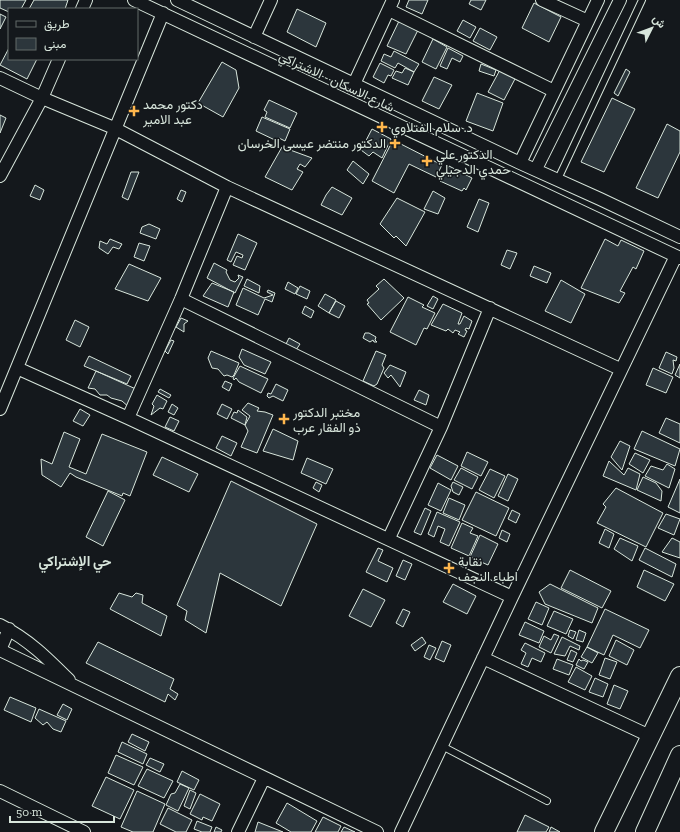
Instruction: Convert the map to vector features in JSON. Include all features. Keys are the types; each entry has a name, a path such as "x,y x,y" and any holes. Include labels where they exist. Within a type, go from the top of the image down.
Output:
{"main road":[{"path":"604,832 652,737 680,676"},
{"path":"645,832 680,755"}],"street":[{"name":"شارع الاسكان - الاشتراكي","path":"134,0 678,257"},
{"name":"شارع الاسكان - الاشتراكي","path":"177,0 520,163 600,198 680,237"},
{"path":"254,37 271,0"},
{"path":"542,0 588,21"},
{"path":"520,163 598,0"},
{"path":"536,169 620,0"},
{"path":"354,84 391,5 554,91"},
{"path":"192,28 201,27 205,23 205,17 199,11"},
{"path":"0,409 162,13"},
{"path":"0,176 42,98 59,60"},
{"path":"0,78 42,98 114,128 227,187 620,369"},
{"path":"128,418 181,299 227,187"},
{"path":"592,217 600,198"},
{"path":"401,832 620,369 678,257"},
{"path":"181,299 441,427"},
{"path":"389,538 441,427 490,308"},
{"path":"17,368 389,538 512,596"},
{"path":"76,687 40,650 4,627 0,650 76,687 264,778 377,832"},
{"path":"483,658 652,737"},
{"path":"238,832 264,778"},
{"path":"0,791 84,832"}],"lane":[{"path":"558,179 642,0"},
{"path":"442,746 547,801"}],"building":[{"path":"0,0 26,0 22,8 8,8 8,12 0,8"},
{"path":"34,0 68,0 65,8 30,8"},
{"path":"409,0 428,0 422,14 406,7"},
{"path":"471,0 486,0 481,10 469,4"},
{"path":"534,3 561,17 549,42 522,28"},
{"path":"297,9 326,23 316,47 287,32"},
{"path":"0,14 6,17 0,29"},
{"path":"463,20 476,27 470,38 457,31"},
{"path":"399,21 418,30 406,54 387,46"},
{"path":"480,28 497,37 490,50 473,41"},
{"path":"433,39 447,47 436,69 422,62"},
{"path":"448,48 463,56 460,62 452,58 447,69 440,66"},
{"path":"8,50 8,60 36,60 27,79 0,65"},
{"path":"394,51 419,64 414,72 398,63 395,68 381,61 384,54 391,57"},
{"path":"222,62 236,70 239,88 223,117 198,103"},
{"path":"380,63 394,70 391,76 388,75 384,83 373,77"},
{"path":"481,64 496,70 494,76 479,71"},
{"path":"405,68 414,72 408,85 392,78 396,71 402,73"},
{"path":"501,68 516,77 504,100 488,92"},
{"path":"626,69 630,72 618,96 614,93"},
{"path":"434,77 452,85 439,109 422,101"},
{"path":"477,93 503,103 493,131 466,121"},
{"path":"612,98 635,109 604,172 581,162"},
{"path":"269,100 297,113 290,128 265,117 267,112 264,110"},
{"path":"0,115 6,118 0,133"},
{"path":"262,117 290,129 285,141 279,138 277,141 256,131"},
{"path":"667,124 680,131 680,152 658,198 636,188"},
{"path":"372,129 391,139 382,158 373,152 369,156 361,150"},
{"path":"393,140 442,165 436,177 409,164 394,193 372,181"},
{"path":"282,147 312,158 305,167 300,164 297,169 303,172 292,190 265,177"},
{"path":"353,161 369,174 363,184 347,170"},
{"path":"449,166 472,178 466,190 464,188 462,191 440,181"},
{"path":"131,172 139,172 128,200 122,197"},
{"path":"35,185 44,190 40,200 30,196"},
{"path":"332,187 352,198 342,215 321,205"},
{"path":"181,190 186,192 182,202 177,199"},
{"path":"433,191 445,198 438,214 424,209"},
{"path":"397,198 425,212 406,246 396,236 394,238 380,224"},
{"path":"479,199 489,203 478,232 467,227"},
{"path":"149,224 160,229 156,239 140,233 142,227"},
{"path":"238,234 257,243 245,270 233,265 237,256 242,258 243,255 236,252 231,262 227,260"},
{"path":"110,239 122,244 119,249 113,247 108,254 99,248 100,241 107,244"},
{"path":"605,239 618,246 621,240 644,251 636,269 633,267 620,291 625,293 619,303 581,288"},
{"path":"139,243 150,246 144,261 134,257"},
{"path":"507,250 517,253 510,269 501,265"},
{"path":"214,263 227,270 226,272 230,280 235,282 239,278 238,275 243,277 235,293 207,278"},
{"path":"129,264 161,278 148,301 115,289"},
{"path":"534,266 551,273 547,283 530,276"},
{"path":"247,279 260,286 259,293 244,286"},
{"path":"384,279 404,298 381,320 367,304 369,303 367,300 379,289 376,286"},
{"path":"561,280 585,294 571,323 545,311"},
{"path":"288,282 298,288 295,294 285,289"},
{"path":"212,283 234,292 228,307 203,296"},
{"path":"300,286 310,291 307,299 296,294"},
{"path":"243,288 264,298 273,295 267,292 268,290 275,293 272,302 265,299 258,315 236,305"},
{"path":"325,294 336,300 329,313 318,306"},
{"path":"433,296 438,299 433,309 427,306"},
{"path":"408,297 424,305 422,307 435,313 427,329 424,328 416,345 390,332"},
{"path":"336,301 345,306 339,318 329,313"},
{"path":"443,304 462,313 458,324 460,324 464,316 472,321 469,329 466,328 465,330 467,331 464,337 458,334 460,332 455,330 453,333 448,329 446,331 431,325"},
{"path":"305,306 314,311 311,318 302,313"},
{"path":"181,318 188,321 184,324 184,332 176,327"},
{"path":"75,320 89,327 80,347 66,340"},
{"path":"365,333 369,333 376,337 375,340 377,342 374,342 373,340 370,342 363,338"},
{"path":"289,338 300,344 296,350 286,344"},
{"path":"171,340 174,341 168,354 165,351"},
{"path":"242,349 271,362 265,374 244,365 239,357"},
{"path":"211,351 239,363 232,377 227,375 224,376 218,369 212,368 208,358"},
{"path":"376,351 386,355 382,365 384,368 377,384 374,386 363,381"},
{"path":"666,352 677,357 676,361 673,360 674,368 672,374 659,368"},
{"path":"89,356 131,376 127,384 84,366"},
{"path":"680,364 680,378 675,375"},
{"path":"390,365 406,372 400,387 391,375 388,378 384,373"},
{"path":"240,366 268,379 261,393 239,382 236,378 234,380 233,378"},
{"path":"653,368 673,377 666,393 646,385"},
{"path":"96,371 138,390 130,408 122,401 111,398 107,395 100,395 95,389 88,388"},
{"path":"225,381 232,384 229,391 222,387"},
{"path":"276,384 288,390 283,401 273,396 269,398 267,396 268,393 271,394"},
{"path":"160,389 171,395 169,398 158,392"},
{"path":"419,390 429,395 426,405 414,400"},
{"path":"157,395 167,401 163,409 160,408 151,415 154,406 152,404"},
{"path":"248,403 259,408 257,411 273,415 257,453 241,447 248,431 245,425 250,416 242,410"},
{"path":"172,404 178,408 174,415 168,412"},
{"path":"222,404 232,409 227,419 217,414"},
{"path":"80,409 90,415 83,426 73,421"},
{"path":"238,410 247,417 245,425 231,418 234,412 237,413"},
{"path":"170,417 179,421 174,431 165,427"},
{"path":"666,418 680,424 680,443 659,433"},
{"path":"273,429 298,441 293,460 263,451"},
{"path":"642,431 680,449 675,466 634,449"},
{"path":"64,432 80,439 69,467 86,474 102,434 147,452 130,496 123,493 122,496 76,477 70,473 61,487 42,475 41,459 52,464"},
{"path":"222,436 237,443 231,456 216,448"},
{"path":"620,441 630,446 622,470 611,457"},
{"path":"467,452 488,462 481,476 461,466"},
{"path":"635,453 650,460 643,473 629,464"},
{"path":"437,455 458,466 451,480 430,468"},
{"path":"162,457 198,474 189,492 153,475"},
{"path":"307,458 333,469 326,484 301,473"},
{"path":"609,461 624,475 628,468 640,474 636,490 603,476"},
{"path":"667,464 675,469 669,488 645,476 651,466 663,470"},
{"path":"461,468 478,477 472,489 454,480"},
{"path":"490,469 505,476 494,498 479,490"},
{"path":"508,474 518,479 508,501 498,496"},
{"path":"643,477 656,483 662,491 661,501 637,490"},
{"path":"680,479 680,513 668,507"},
{"path":"231,481 317,524 281,606 220,573 206,633 185,620 187,611 177,605"},
{"path":"316,482 322,485 319,492 313,488"},
{"path":"453,482 463,487 459,495 453,492 451,486"},
{"path":"438,483 451,490 441,511 428,505"},
{"path":"616,488 663,513 646,547 597,523 606,507 603,504"},
{"path":"108,491 125,500 103,546 86,537"},
{"path":"476,492 509,508 496,536 462,520"},
{"path":"449,498 465,505 459,520 443,513"},
{"path":"425,508 431,511 421,535 414,532"},
{"path":"512,510 520,514 516,523 508,519"},
{"path":"437,512 460,522 449,546 440,542 445,529 438,526 434,537 428,534"},
{"path":"666,514 680,519 674,535 658,528"},
{"path":"462,523 473,528 470,533 478,536 469,556 451,548"},
{"path":"605,529 614,534 609,548 599,543"},
{"path":"502,530 510,534 507,542 499,538"},
{"path":"480,535 498,544 488,565 470,557"},
{"path":"620,538 638,546 632,561 614,549"},
{"path":"672,538 680,542 680,558 662,552"},
{"path":"378,548 383,550 378,561 393,568 387,582 366,572"},
{"path":"645,548 676,564 672,577 639,560"},
{"path":"403,560 412,564 405,580 396,576"},
{"path":"570,570 611,591 602,608 561,588"},
{"path":"644,570 674,584 665,601 637,587"},
{"path":"453,584 476,596 467,614 443,602"},
{"path":"550,584 598,608 592,623 545,604 539,592"},
{"path":"363,589 385,600 371,627 349,616"},
{"path":"119,593 132,597 136,593 143,595 142,603 167,616 161,636 110,609"},
{"path":"536,602 549,608 542,625 528,619"},
{"path":"403,609 410,612 403,627 396,623"},
{"path":"605,609 649,630 640,648 613,635 604,655 587,647"},
{"path":"554,611 573,619 566,634 547,626"},
{"path":"525,622 544,631 539,643 519,635"},
{"path":"570,630 576,632 573,639 568,636"},
{"path":"579,630 586,633 583,642 576,640"},
{"path":"554,634 559,636 551,653 539,647 544,636 551,640"},
{"path":"422,637 426,643 415,651 411,645"},
{"path":"562,637 580,646 579,650 570,646 565,656 554,654"},
{"path":"616,640 634,650 627,665 609,656"},
{"path":"442,641 451,645 444,662 435,658"},
{"path":"98,642 174,679 170,689 178,694 175,700 168,694 165,702 86,663"},
{"path":"525,643 545,653 541,662 532,658 528,667 521,664 526,653 521,650"},
{"path":"429,645 436,648 430,660 424,657"},
{"path":"587,647 598,653 592,663 581,657"},
{"path":"571,650 577,653 573,662 567,660"},
{"path":"605,658 617,662 610,679 599,675"},
{"path":"557,659 573,665 569,675 553,669"},
{"path":"579,659 581,661 583,660 588,662 584,669 576,665"},
{"path":"576,667 592,676 585,690 568,682"},
{"path":"595,678 608,684 603,697 589,692"},
{"path":"614,685 628,691 620,709 607,704"},
{"path":"10,697 36,708 31,722 4,710"},
{"path":"63,704 72,709 67,720 57,715"},
{"path":"39,709 66,721 61,732 53,729 47,722 43,725 35,718"},
{"path":"132,734 149,742 145,751 128,742"},
{"path":"122,742 147,754 143,764 118,752"},
{"path":"116,755 143,767 134,785 108,773"},
{"path":"150,758 164,764 160,772 146,765"},
{"path":"147,769 173,781 164,798 138,786"},
{"path":"182,771 199,780 194,790 177,782"},
{"path":"106,777 134,790 120,819 92,806"},
{"path":"180,784 189,788 178,811 166,805 171,794 175,793"},
{"path":"190,790 196,793 190,809 184,806"},
{"path":"137,791 165,804 153,832 133,832 121,827"},
{"path":"200,794 220,804 212,821 203,817 202,820 190,814"},
{"path":"287,803 317,821 311,832 291,832 276,823"},
{"path":"168,808 192,820 186,832 176,832 160,824"},
{"path":"525,815 549,827 546,832 517,832"},
{"path":"323,817 341,826 338,832 315,832"},
{"path":"197,821 212,827 210,832 202,832 194,829"},
{"path":"258,822 283,832 255,832"},
{"path":"216,827 222,830 221,832 214,832"},
{"path":"344,827 355,832 341,832"},
{"path":"551,827 560,832 549,832"}],"place":[{"name":"دكتور محمد عبد الامير","path":"134,111"},
{"name":"د. سلام الفتلاوي","path":"382,127"},
{"name":"الدكتور منتضر عيسى الخرسان","path":"395,143"},
{"name":"الدكتور علي حمدي الدجيلي","path":"427,161"},
{"name":"مختبر الدكتور ذو الفقار عرب","path":"284,419"},
{"name":"نقابة اطباء النجف","path":"449,568"}],"district":[{"name":"حي الإشتراكي","path":"75,561"}]}
